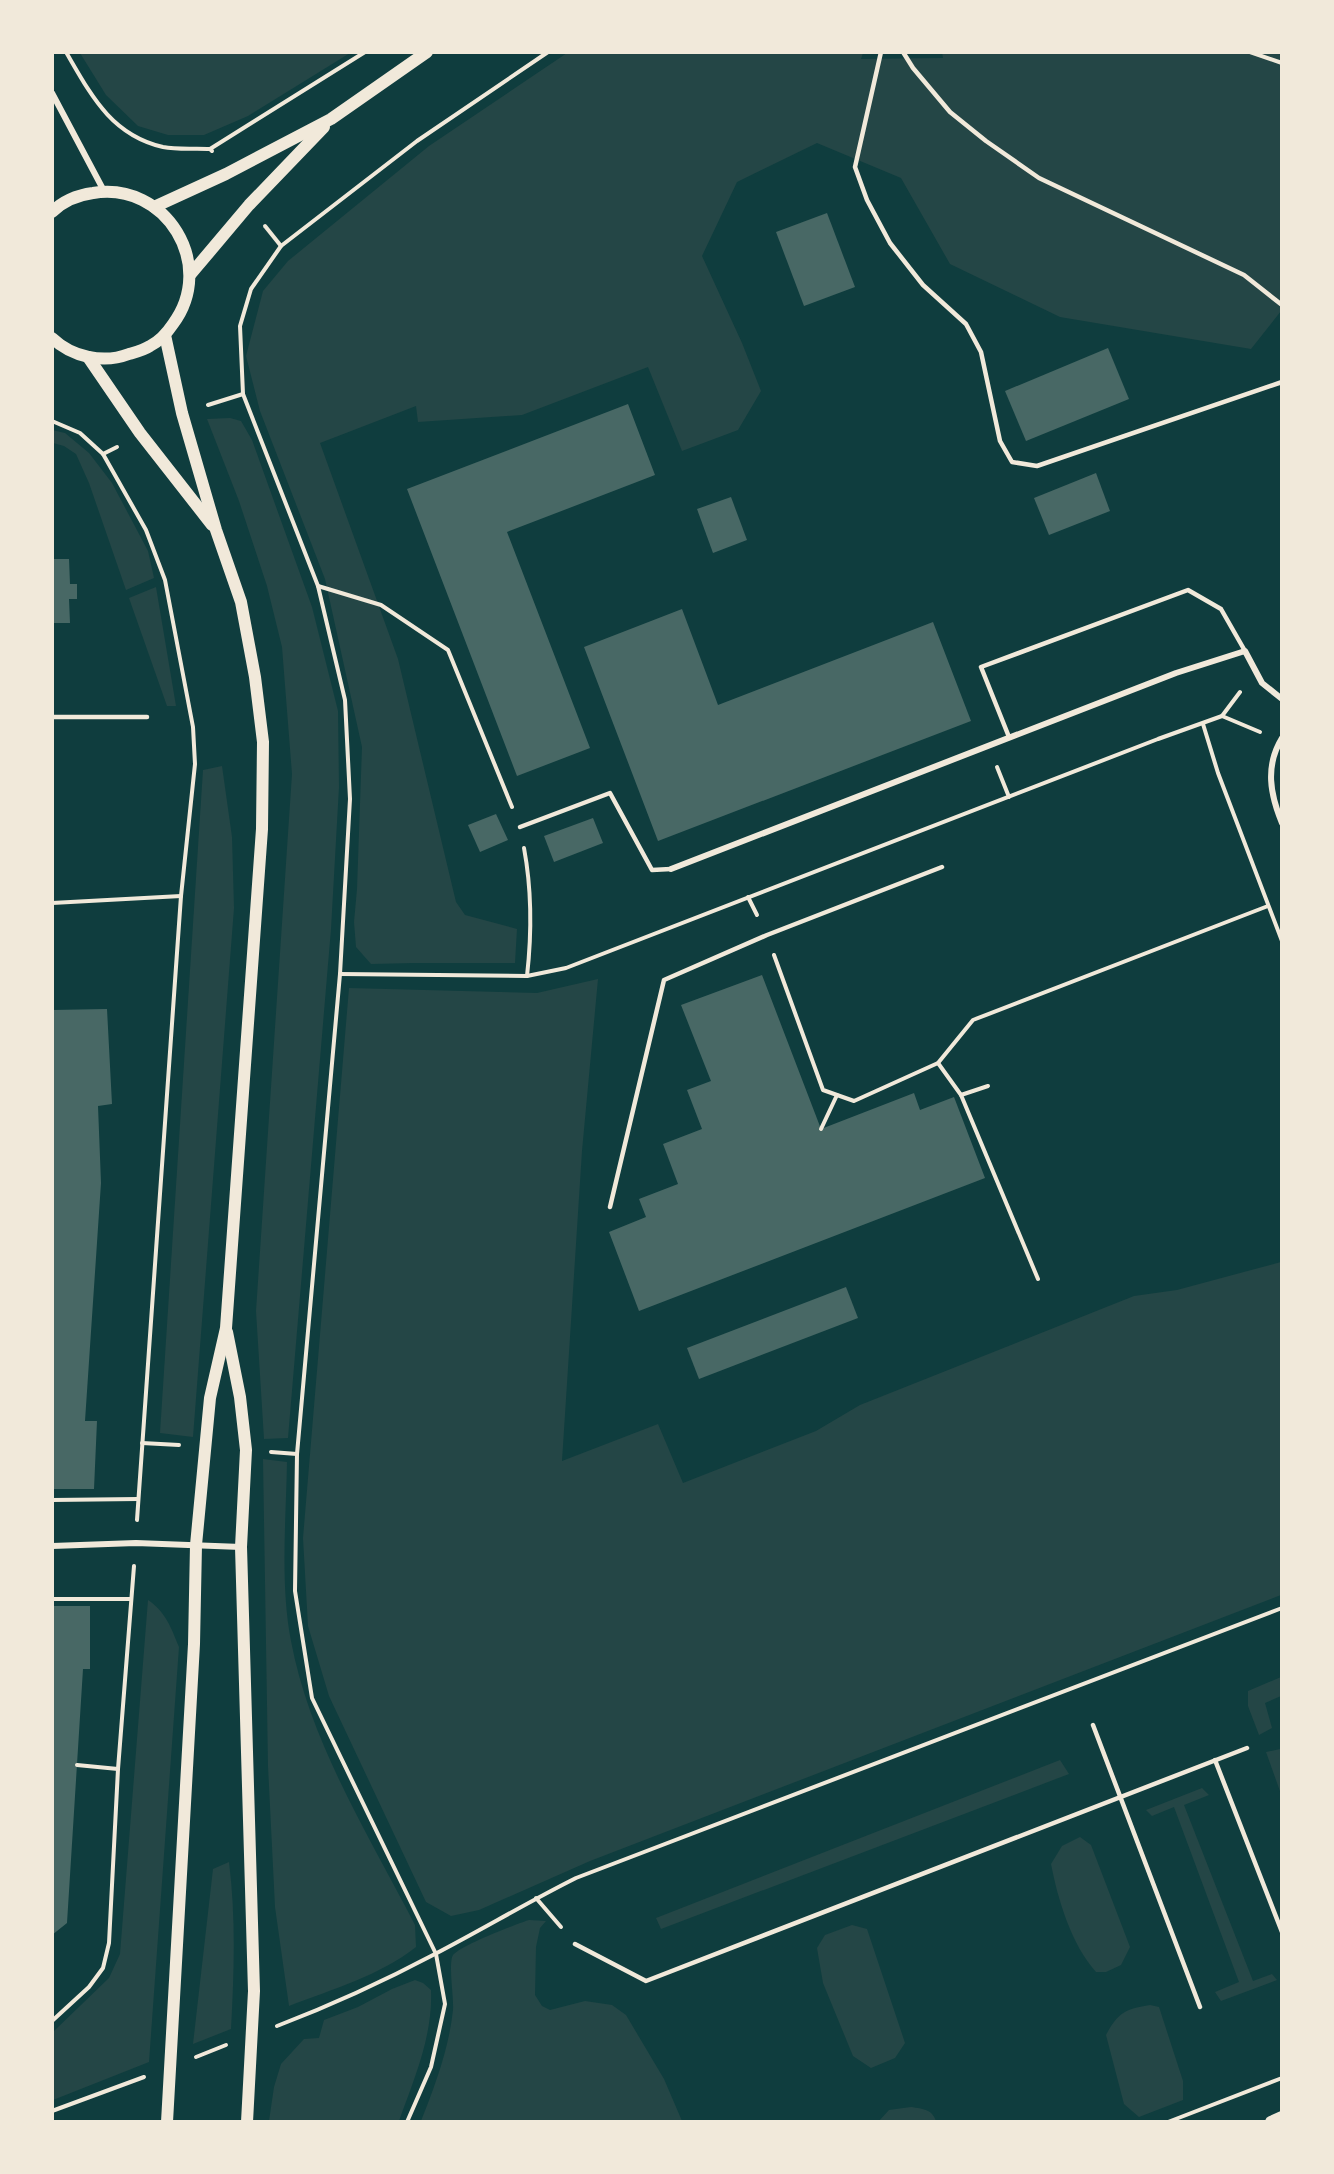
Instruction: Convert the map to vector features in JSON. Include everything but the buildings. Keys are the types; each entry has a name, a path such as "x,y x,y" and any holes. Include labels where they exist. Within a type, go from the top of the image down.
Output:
{"main road":[{"path":"154,207 226,174 331,119 427,52"},
{"path":"190,275 249,205 331,119"},
{"path":"52,212 60,204 82,194 104,191 133,195 154,207 174,226 186,251 190,275 187,296 180,315 165,336 151,346 118,358 88,357 62,347 52,338"},
{"path":"165,336 182,413 216,530 241,602 255,676 263,742 262,829 226,1328 210,1398 195,1545 194,1644 167,2117"},
{"path":"88,357 140,433 216,530"},
{"path":"226,1328 240,1397 246,1450 241,1547 254,1991 247,2121"},
{"path":"1271,2121 1281,2117"}],"street":[{"path":"52,93 104,191"},
{"path":"671,869 1176,673 1245,651 1262,683 1281,699"},
{"path":"1281,739 1270,770 1275,806 1281,823"},
{"path":"52,1546 136,1543 241,1547"}],"lane":[{"path":"881,52 855,166 867,200 890,243 922,285 966,324 981,352 1000,441 1012,462 1037,466 1281,382"},
{"path":"903,52 913,68 950,112 986,141 1039,178 1244,275 1281,305"},
{"path":"1009,737 981,666 1177,594 1188,590 1221,609 1245,651"},
{"path":"52,717 147,717"},
{"path":"520,827 610,793 652,870 671,869"},
{"path":"610,1207 664,980 767,935 942,867"},
{"path":"1093,1725 1200,2007"},
{"path":"575,1944 646,1981 1247,1748"},
{"path":"1215,1760 1281,1932"}],"path":[{"path":"66,52 95,103 129,135 164,147 210,149 365,52"},
{"path":"407,2121 430,2067 445,2004 436,1954 312,1698 295,1591 297,1454 340,974 350,799 345,700 318,586 243,394 240,326 251,289 281,246 417,141 548,52"},
{"path":"1250,52 1281,63"},
{"path":"210,149 226,174"},
{"path":"249,205 281,246"},
{"path":"182,413 243,394"},
{"path":"52,421 80,433 103,454 146,530 165,580 193,728 195,764 181,896 118,1769 109,1943 103,1968 89,1987 52,2021"},
{"path":"103,454 140,433"},
{"path":"318,586 381,605 448,650 520,827 530,883 531,942 527,976"},
{"path":"1222,716 1281,739"},
{"path":"340,974 527,976 566,968 1158,739 1203,724 1218,773 1281,941"},
{"path":"52,903 181,896"},
{"path":"748,897 767,935 823,1090 854,1101 938,1064 973,1020 1268,906"},
{"path":"938,1064 962,1095 1038,1279"},
{"path":"962,1095 988,1086"},
{"path":"821,1129 837,1095"},
{"path":"52,1500 138,1498"},
{"path":"52,1599 131,1599"},
{"path":"436,1954 576,1878 1281,1608"},
{"path":"77,1765 118,1769"},
{"path":"536,1898 575,1944"},
{"path":"1167,2121 1281,2078"}],"shaded area":[{"path":"942,52 1281,53 1281,311 1251,349 1060,317 950,264 901,178 817,143 737,182 702,256 742,343 761,391 738,430 682,451 648,367 522,415 418,422 416,406 320,443 398,659 456,902 465,915 517,929 515,963 371,964 356,947 354,922 362,747 325,579 260,411 246,356 263,291 288,261 429,146 567,53 863,53 861,59 943,58"},
{"path":"80,53 350,53 248,116 204,135 168,135 138,126 106,95"},
{"path":"230,418 241,421 252,440 312,607 338,711 339,787 331,929 288,1438 264,1439 256,1311 292,774 282,647 267,586 239,501 207,419"},
{"path":"52,430 65,433 89,453 112,483 148,551 154,578 126,590 89,483 76,454 64,446 53,443"},
{"path":"156,587 176,706 167,706 129,598"},
{"path":"222,766 232,837 234,908 193,1437 160,1433 203,770"},
{"path":"598,979 582,1151 562,1461 658,1424 683,1483 816,1431 860,1405 1134,1296 1177,1290 1281,1262 1281,1595 590,1861 479,1910 451,1916 426,1902 329,1696 308,1626 303,1538 349,988 537,993"},
{"path":"263,1459 287,1462 284,1552 288,1619 300,1678 312,1715 342,1787 415,1925 416,1947 402,1957 355,1981 289,2006 275,1907 268,1766"},
{"path":"148,1600 164,1615 179,1647 149,2062 53,2100 53,2032 109,1978 120,1954"},
{"path":"1281,1677 1281,1696 1265,1703 1272,1728 1259,1735 1248,1706 1248,1691"},
{"path":"1280,1749 1282,1753 1281,1794 1266,1752"},
{"path":"1060,1760 1069,1774 661,1929 656,1918"},
{"path":"1202,1788 1209,1795 1184,1805 1253,1981 1272,1974 1277,1980 1221,2001 1215,1992 1239,1982 1174,1807 1152,1816 1146,1810"},
{"path":"1080,1837 1091,1845 1130,1947 1121,1965 1106,1972 1096,1972 1079,1948 1057,1892 1051,1864 1062,1846"},
{"path":"229,1862 234,1945 231,2029 193,2044 213,1869"},
{"path":"529,1920 546,1921 540,1928 536,1947 535,1995 542,2006 550,2010 585,2001 612,2005 626,2015 664,2079 682,2121 421,2121 441,2067 451,2024 453,1955 477,1941"},
{"path":"852,1925 867,1929 905,2043 895,2058 871,2068 853,2056 823,1983 817,1948 825,1935"},
{"path":"415,1980 431,1990 431,2007 426,2041 399,2121 269,2121 274,2087 281,2064 304,2039 319,2038 324,2020"},
{"path":"1150,2005 1159,2007 1183,2081 1183,2100 1139,2117 1124,2104 1106,2035 1119,2016 1129,2010"},
{"path":"911,2107 929,2112 936,2121 879,2121 889,2110"}]}
